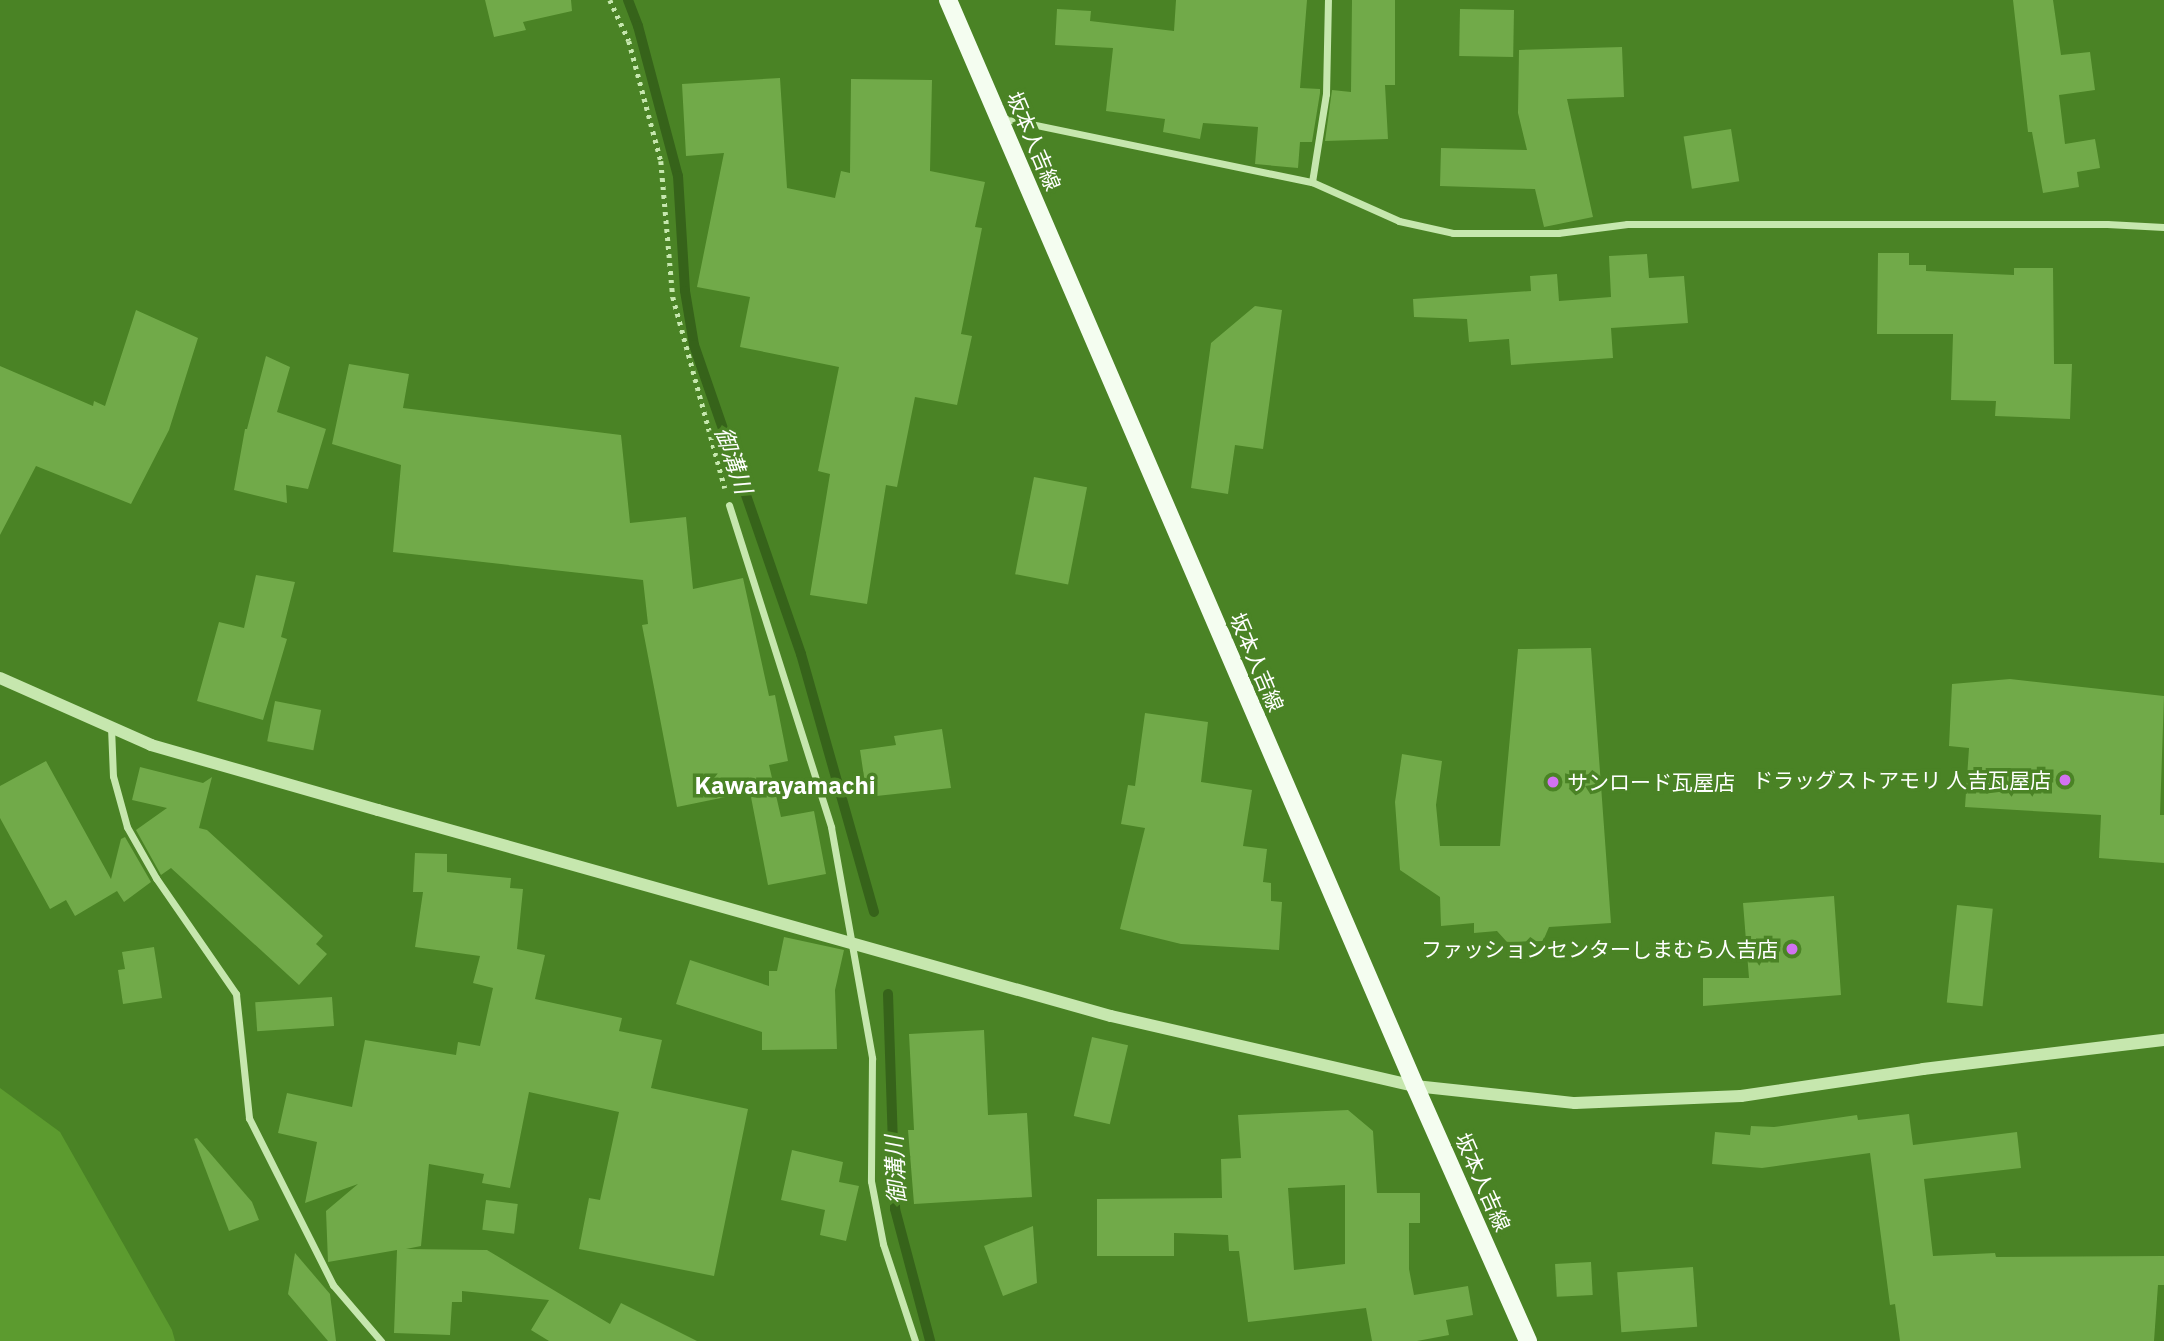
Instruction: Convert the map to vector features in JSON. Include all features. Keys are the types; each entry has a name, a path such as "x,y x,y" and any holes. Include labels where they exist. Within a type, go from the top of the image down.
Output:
{"main road":[{"name":"坂本人吉線","path":"948,0 1415,1086 1528,1341"}],"street":[{"path":"1312,182 1326,94 1328,0"},
{"path":"999,118 1312,182 1399,221 1453,233 1558,233 1627,224 2107,224 2164,227"},
{"path":"729,505 831,827 872,1058 871,1181 884,1244 915,1341"},
{"path":"0,678 152,745 1111,1016 1415,1086 1575,1103 1741,1096 1923,1069 2164,1040"},
{"path":"111,727 113,776 127,828 156,878 236,994 249,1118 333,1285 381,1341"}],"path":[{"path":"610,0 629,41 661,162 673,297 729,505"}],"green space":[{"path":"0,1088 60,1132 172,1330 175,1341 0,1341"}],"building":[{"path":"485,0 571,0 572,11 523,22 526,30 494,37"},
{"path":"1176,0 1307,0 1300,88 1320,89 1320,93 1312,142 1300,142 1298,168 1255,164 1258,127 1203,123 1200,139 1163,132 1165,119 1106,111 1113,48 1055,45 1057,9 1091,11 1090,21 1174,31"},
{"path":"1352,0 1395,0 1395,85 1385,85 1388,139 1325,141 1332,90 1351,92"},
{"path":"2013,0 2053,0 2061,55 2090,52 2095,90 2059,95 2065,144 2095,139 2100,168 2077,172 2079,187 2043,193 2032,132 2028,132"},
{"path":"1460,9 1514,10 1513,57 1459,56"},
{"path":"1622,47 1624,97 1567,99 1593,217 1544,227 1535,189 1440,186 1441,148 1527,150 1518,113 1519,50"},
{"path":"780,78 787,188 835,198 841,171 850,173 851,79 932,80 930,171 985,182 975,227 982,228 961,334 972,336 957,405 915,397 897,487 886,485 867,604 810,595 830,474 818,471 839,367 740,347 750,297 697,287 724,153 686,156 682,84"},
{"path":"1731,129 1739,181 1692,189 1684,137"},
{"path":"1878,253 1909,253 1909,265 1926,265 1926,271 2014,275 2014,268 2053,268 2054,364 2072,364 2070,419 1995,416 1996,401 1951,400 1953,334 1877,334"},
{"path":"1647,254 1649,278 1684,276 1688,323 1611,328 1613,358 1511,365 1509,339 1469,342 1467,319 1414,317 1413,299 1531,291 1530,276 1557,274 1559,301 1611,297 1609,256"},
{"path":"1255,306 1282,310 1263,449 1235,445 1228,494 1191,488 1211,343"},
{"path":"136,310 198,338 169,430 131,504 36,466 0,535 0,366 93,406 94,401 105,406"},
{"path":"266,356 290,367 277,412 326,429 308,489 286,485 287,503 234,490 245,429"},
{"path":"349,364 409,374 403,408 621,435 630,523 686,517 693,589 743,578 769,696 775,695 788,761 769,765 781,817 814,811 826,874 768,885 750,792 677,807 642,625 648,624 643,580 393,552 401,465 332,444"},
{"path":"1034,477 1087,487 1068,584 1015,574"},
{"path":"256,575 295,582 281,637 287,639 263,720 197,701 219,622 244,628"},
{"name":"サンロード瓦屋店","path":"1591,648 1611,923 1549,927 1543,941 1507,942 1497,931 1474,933 1474,923 1441,926 1440,897 1400,870 1395,802 1402,754 1442,761 1436,805 1440,846 1500,846 1518,649"},
{"name":"ドラッグストアモリ 人吉瓦屋店","path":"2010,679 2164,696 2160,815 2164,815 2164,863 2099,858 2101,815 1965,807 1969,748 1949,746 1952,684"},
{"path":"275,701 321,710 313,750 267,741"},
{"path":"1145,713 1208,722 1201,782 1252,790 1243,846 1267,849 1263,882 1271,883 1271,901 1282,902 1279,950 1181,944 1120,929 1145,828 1121,824 1128,785 1135,786"},
{"path":"942,729 951,788 867,797 860,750 896,745 894,736"},
{"path":"46,761 111,879 121,839 125,837 151,882 124,902 117,891 75,916 66,900 50,909 0,818 0,786"},
{"path":"140,767 203,783 212,777 199,828 207,830 323,936 316,944 327,954 299,985 171,868 161,875 136,830 167,808 132,800"},
{"path":"415,853 447,854 447,872 511,878 510,888 523,889 517,949 545,955 535,999 622,1018 619,1031 662,1040 651,1088 748,1109 714,1276 579,1249 589,1198 600,1200 619,1112 529,1092 510,1188 482,1183 484,1174 429,1164 421,1246 406,1249 487,1250 610,1324 621,1303 697,1341 549,1341 531,1330 549,1300 462,1291 462,1302 452,1302 450,1335 394,1333 397,1250 328,1262 326,1211 358,1184 305,1203 317,1142 278,1133 287,1093 352,1107 365,1040 456,1055 458,1042 480,1046 493,988 473,983 480,956 415,947 423,892 413,892"},
{"name":"ファッションセンターしまむら人吉店","path":"1834,896 1841,995 1703,1006 1703,978 1749,978 1743,903"},
{"path":"1957,905 1993,909 1983,1006 1947,1002"},
{"path":"784,937 844,950 835,990 837,1049 762,1050 762,1032 676,1004 690,960 769,986 769,971 777,971"},
{"path":"154,947 162,998 123,1004 118,970 125,969 122,952"},
{"path":"332,997 334,1026 257,1031 255,1002"},
{"path":"984,1030 988,1115 1027,1113 1032,1197 914,1204 908,1130 914,1130 909,1034"},
{"path":"1092,1037 1128,1045 1110,1124 1074,1116"},
{"path":"1348,1110 1373,1131 1377,1193 1420,1193 1420,1223 1409,1223 1409,1269 1414,1295 1468,1286 1473,1315 1446,1320 1449,1335 1417,1341 1372,1341 1366,1308 1248,1322 1239,1251 1229,1251 1228,1235 1174,1233 1174,1256 1097,1256 1097,1199 1222,1198 1221,1159 1241,1158 1238,1115","holes":["1345,1185 1345,1264 1294,1270 1288,1188"]},
{"path":"1909,1114 1913,1145 2017,1132 2021,1168 1924,1179 1933,1256 1995,1253 1996,1257 2164,1256 2164,1285 2158,1285 2154,1341 1900,1341 1895,1304 1890,1305 1870,1153 1762,1168 1712,1164 1715,1132 1750,1135 1751,1126 1774,1127 1857,1115 1858,1120"},
{"path":"197,1138 252,1202 259,1220 229,1231 194,1139"},
{"path":"792,1150 843,1162 839,1182 859,1186 846,1241 820,1235 825,1210 781,1200"},
{"path":"486,1200 518,1204 514,1234 482,1230"},
{"path":"1033,1226 1037,1283 1003,1296 984,1246"},
{"path":"295,1253 330,1294 336,1341 328,1341 288,1294"},
{"path":"1591,1262 1593,1295 1557,1297 1555,1264"},
{"path":"1693,1267 1697,1327 1621,1332 1617,1272"}],"waterway":[{"name":"御溝川","path":"628,0 638,26 678,176 685,291 694,345 801,654 874,912"},
{"name":"御溝川","path":"888,994 895,1209 930,1341"}],"place":[{"name":"ドラッグストアモリ 人吉瓦屋店","path":"2065,780"},
{"name":"サンロード瓦屋店","path":"1553,782"},
{"name":"ファッションセンターしまむら人吉店","path":"1792,949"}],"district":[{"name":"Kawarayamachi","path":"785,786"}]}
